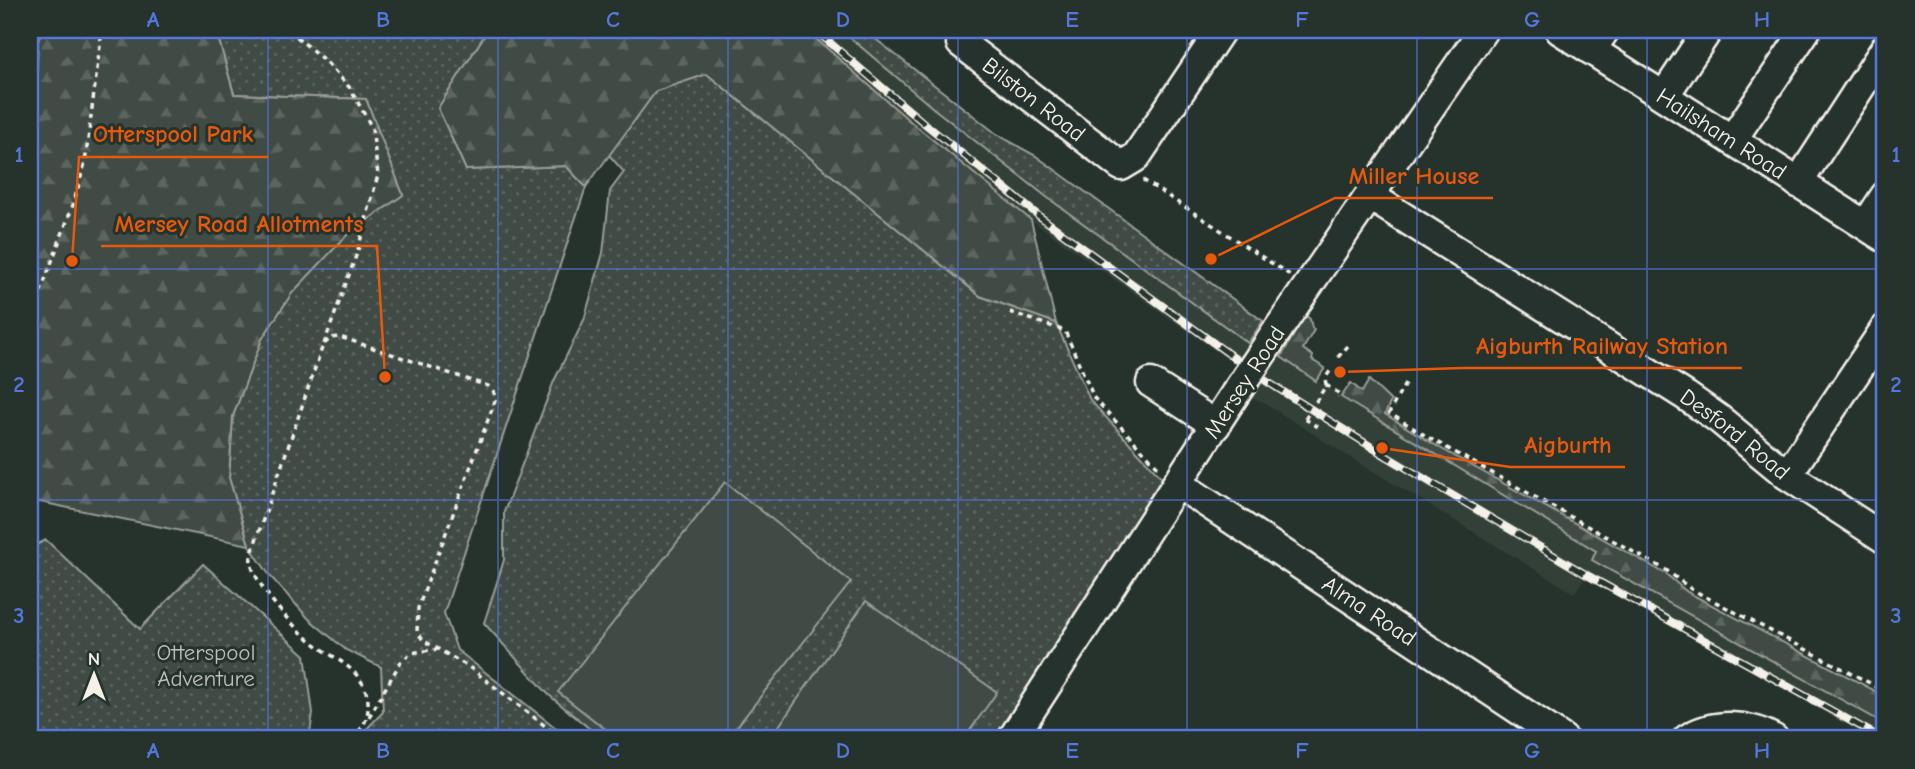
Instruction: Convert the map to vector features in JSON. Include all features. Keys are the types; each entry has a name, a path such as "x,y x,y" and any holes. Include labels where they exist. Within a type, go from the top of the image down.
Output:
{"street":[{"name":"Bilston Road","path":"970,30 961,43 1121,166"},
{"path":"1121,166 1136,157 1221,30"},
{"name":"Mersey Road","path":"1012,739 1235,394 1483,30"},
{"name":"Hailsham Road","path":"1560,30 1598,40 1664,96 1876,231"},
{"path":"1664,96 1708,30"},
{"path":"1732,140 1806,30"},
{"path":"1798,183 1885,49"},
{"name":"Desford Road","path":"1370,196 1686,396 1787,475 1885,539"},
{"path":"1876,231 1885,197"},
{"path":"1787,475 1885,329"},
{"path":"1151,383 1216,425"},
{"name":"Alma Road","path":"1177,483 1563,739"},
{"path":"1687,739 1712,729 1737,727 1763,733 1774,739"}],"path":[{"path":"30,320 73,205 85,163 102,30"},
{"path":"289,30 326,62 350,88 372,128 378,175 357,253 323,345 251,561 257,578 289,620 310,641 357,674 367,695 367,722"},
{"path":"1121,166 1308,287"},
{"path":"1010,312 1065,331 1094,398 1164,473 1177,483"},
{"path":"323,345 331,338 341,337 488,386 494,392 495,401 418,608 417,632 424,641 469,667 562,739"},
{"path":"1338,357 1348,346"},
{"path":"1318,427 1305,419 1326,386 1325,379 1330,371"},
{"path":"1405,384 1389,413 1666,570 1691,589 1885,691"},
{"path":"1326,386 1340,394 1338,397"},
{"path":"352,739 367,722 400,663 411,653 440,649"}],"shaded area":[{"path":"806,30 841,30 933,108 1048,198 1248,343 1281,357 1333,391 1336,388 1343,393 1342,397 1597,551 1592,560 1885,724 1885,739 1872,739 1585,578 1574,593 1261,401 1249,398 1233,363 1031,220 911,122"}],"green space":[{"path":"42,30 216,30 234,94 366,99 403,195 348,234 292,293 262,339 233,416 229,478 249,545 30,500 30,157 33,150 38,41"},
{"path":"216,30 488,30 438,108 466,170 566,166 586,187 444,613 457,650 570,739 357,739 383,712 381,667 346,650 309,619 270,576 249,545 229,478 233,416 262,339 292,293 348,234 403,195 366,99 234,94"},
{"path":"488,30 806,30 911,122 1031,220 1056,323 980,296 707,74 656,91 586,187 566,166 466,170 438,108"},
{"path":"841,30 864,30 998,135 1036,156 1263,321 1248,343 1048,198 933,108"},
{"path":"707,74 980,296 1056,323 1090,400 1162,478 1108,568 995,739 602,739 549,695 484,623 504,560 504,512 554,381 584,320 603,253 610,191 624,172 609,155 656,91"},
{"path":"1305,315 1310,319 1314,330 1303,349 1313,356 1312,360 1325,368 1316,381 1281,357"},
{"path":"1369,380 1391,401 1385,414 1440,448 1666,574 1687,592 1885,696 1885,724 1592,560 1596,551 1341,397 1351,383 1362,392"},
{"path":"725,482 851,582 727,739 618,739 558,692"},
{"name":"Otterspool Adventure","path":"46,540 140,629 203,564 305,655 313,713 309,739 30,739 30,548"},
{"path":"866,601 997,692 964,739 770,739"}],"railway":[{"path":"815,30 1039,216 1266,381 1386,456 1587,575 1883,739"}],"place":[{"name":"Miller House","path":"1211,259"},
{"name":"Otterspool Park","path":"72,261"},
{"name":"Aigburth Railway Station","path":"1340,372"},
{"name":"Mersey Road Allotments","path":"385,377"},
{"name":"Aigburth","path":"1382,448"}]}
